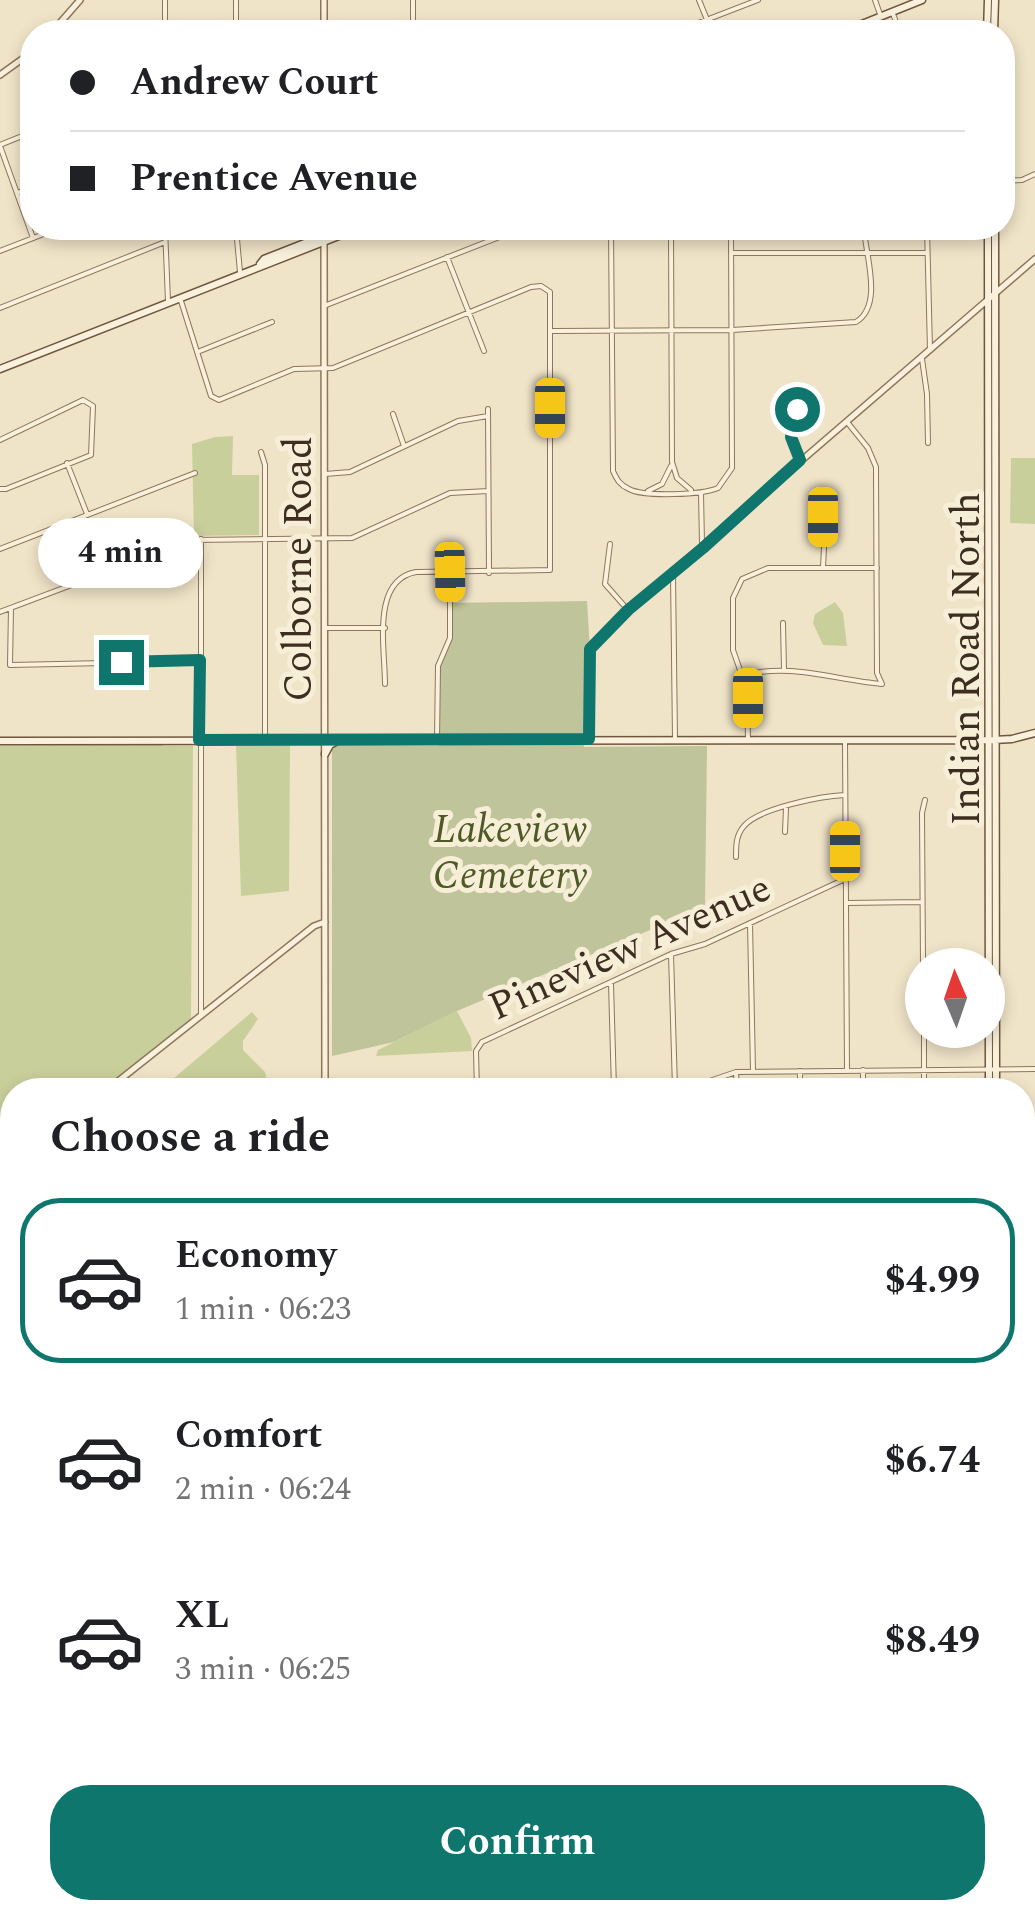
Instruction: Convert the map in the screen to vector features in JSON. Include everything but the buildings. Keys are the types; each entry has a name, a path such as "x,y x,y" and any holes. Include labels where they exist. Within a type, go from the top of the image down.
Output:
{"main road":[{"path":"873,20 922,0"},
{"path":"0,367 312,240"},
{"name":"Indian Road North","path":"991,240 992,1078"},
{"name":"Indian Road North","path":"992,1069 996,292 993,240"},
{"path":"0,741 991,740 1035,733"},
{"path":"995,779 1002,749 1035,733"},
{"path":"325,754 339,740"}],"street":[{"path":"62,20 80,0"},
{"path":"700,0 707,20 758,0"},
{"path":"875,0 881,17"},
{"path":"892,12 895,20"},
{"path":"0,146 20,201"},
{"path":"0,250 28,240"},
{"path":"237,240 240,272"},
{"name":"Colborne Road","path":"324,240 325,1078"},
{"path":"324,306 492,240"},
{"path":"611,240 612,467 622,485 644,492 701,492 718,488 732,468 732,240"},
{"path":"672,240 672,462 679,482 701,492"},
{"path":"550,330 732,330 856,322 862,319 870,303 865,240"},
{"path":"927,240 930,350"},
{"path":"0,308 165,242 168,301"},
{"path":"732,252 927,253"},
{"path":"447,258 484,351"},
{"path":"589,739 590,649 628,610 1035,259"},
{"path":"180,296 211,396 216,400 294,369 333,368 531,287 548,290 550,570 412,572 397,579 386,594 385,684"},
{"path":"200,351 272,322"},
{"path":"922,358 928,394 928,443"},
{"path":"800,460 791,437 802,388"},
{"path":"0,440 19,428 88,400 94,408 92,452 6,489 0,488"},
{"path":"488,409 488,572"},
{"path":"392,414 404,446"},
{"path":"325,474 350,472 458,421 488,416"},
{"path":"741,676 759,670 807,671 882,684 877,672 876,467 868,448 846,421"},
{"path":"261,452 265,465 265,740"},
{"path":"67,462 87,515"},
{"path":"644,492 662,484 672,462"},
{"path":"0,549 195,473"},
{"path":"0,612 188,540 355,537 450,493 488,490"},
{"path":"701,492 703,548"},
{"path":"823,567 826,510"},
{"path":"200,539 202,1016"},
{"path":"610,544 605,584 628,610"},
{"path":"748,740 748,698 733,650 732,598 737,584 750,573 768,568 877,568"},
{"path":"437,739 438,669 450,638 450,572"},
{"path":"672,574 675,740"},
{"path":"11,608 10,665 200,660"},
{"path":"784,623 784,670"},
{"path":"324,628 385,628"},
{"path":"844,740 846,1070"},
{"path":"736,857 738,837 747,823 760,815 824,796 845,795"},
{"path":"923,948 925,800"},
{"path":"785,832 786,808"},
{"name":"Pineview Avenue","path":"478,1078 479,1044 671,954 705,944 845,879"},
{"path":"846,903 923,902"},
{"path":"122,1078 325,922"},
{"path":"750,923 753,1071"},
{"path":"671,954 675,1078"},
{"path":"610,982 614,1078"},
{"path":"924,1048 924,1078"},
{"path":"719,1078 753,1071 1035,1069"},
{"path":"862,1070 862,1078"},
{"path":"800,1071 800,1078"},
{"path":"736,1072 736,1078"},
{"path":"1035,1234 1035,1242"}],"green space":[{"path":"233,436 232,475 259,475 259,535 194,536 192,444"},
{"path":"1011,458 1035,458 1035,524 1010,523"},
{"name":"Lakeview Cemetery","path":"587,601 590,649 584,747 707,746 705,907 457,1011 394,1042 332,1056 332,750 337,745 439,746 437,676 439,659 449,638 449,603"},
{"path":"835,602 843,613 847,646 823,645 813,623 815,614"},
{"path":"290,744 289,891 241,896 236,746"},
{"path":"0,746 193,746 191,1022 121,1078 0,1078"},
{"path":"457,1011 471,1038 472,1051 376,1056 378,1050"},
{"path":"252,1012 258,1019 243,1041 243,1050 266,1078 174,1078"}],"route":[{"path":"121,662 200,660 199,740 589,739 590,649 628,610 800,460 791,437 797,409"}]}
